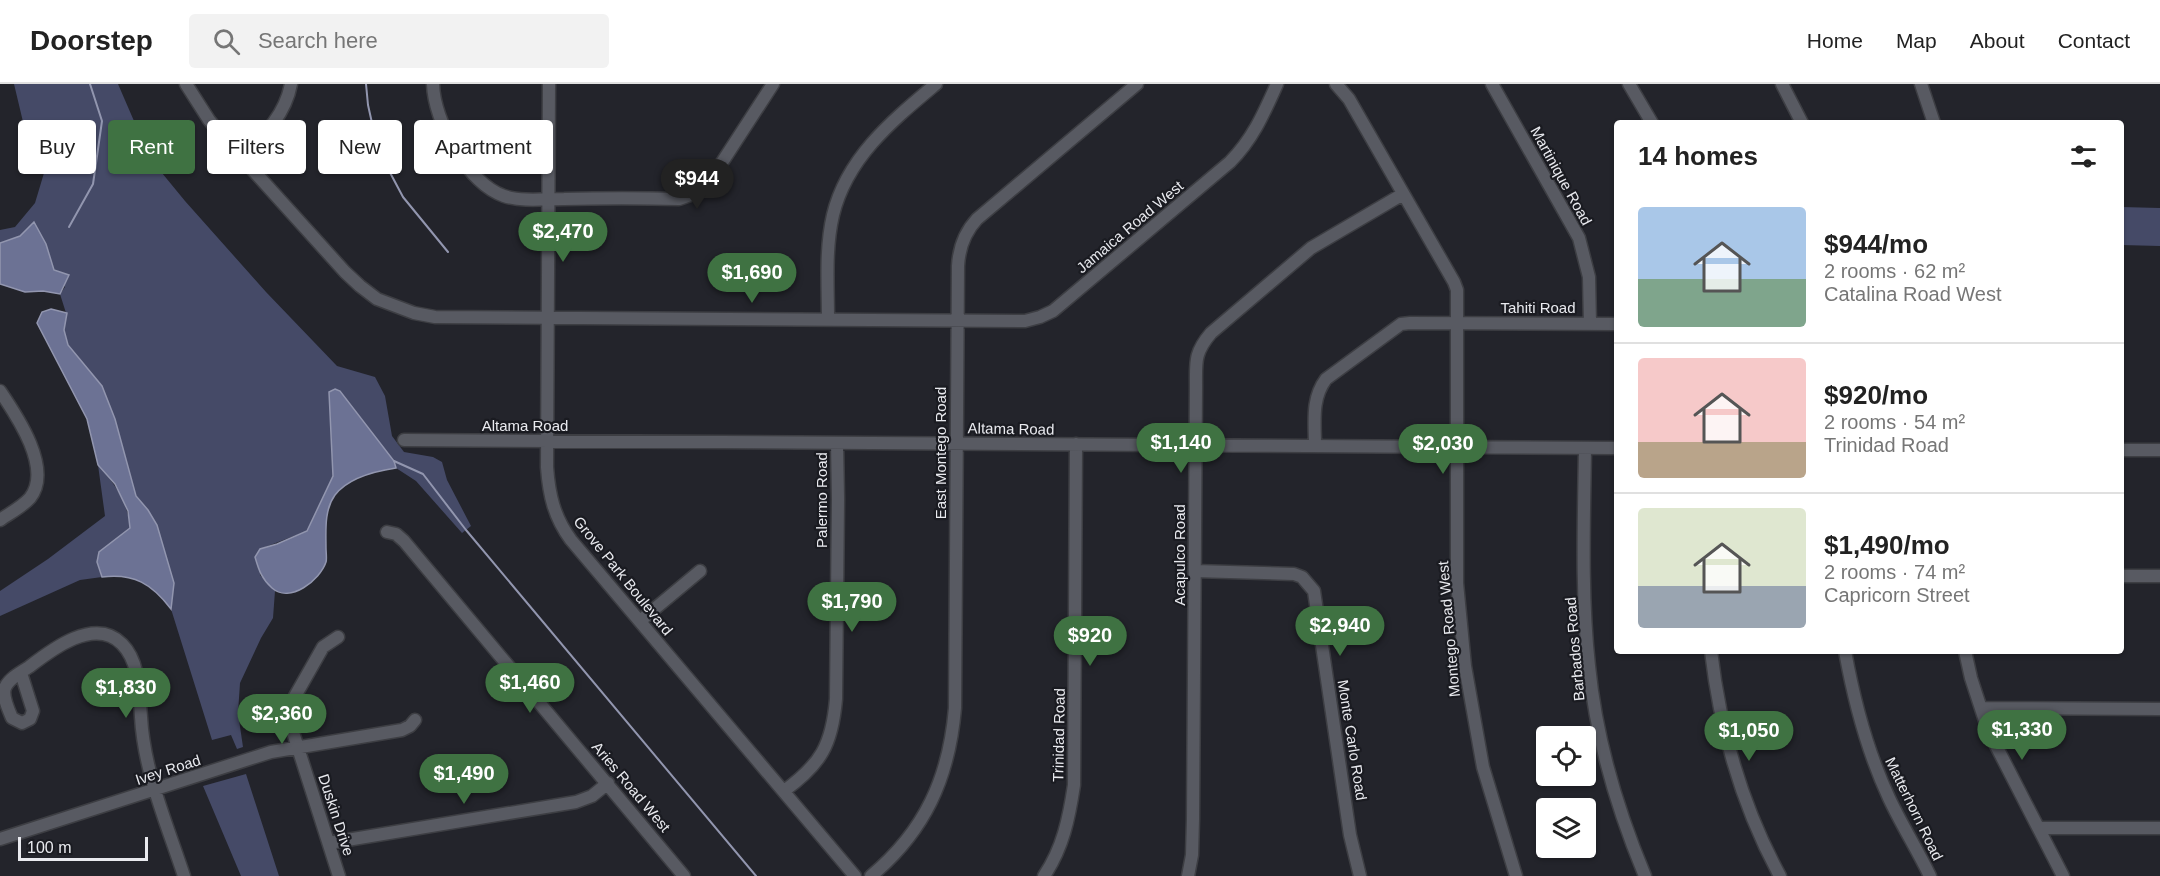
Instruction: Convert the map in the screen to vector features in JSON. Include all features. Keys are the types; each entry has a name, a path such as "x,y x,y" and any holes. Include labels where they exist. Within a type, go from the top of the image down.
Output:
{"street":[{"name":"Jamaica Road West","path":"186,84 209,120"},
{"path":"277,120 289,97 291,84"},
{"path":"433,84 436,107 443,127 453,145 482,182 504,196 548,199 680,198 699,192 714,177 773,84"},
{"name":"Grove Park Boulevard","path":"549,84 547,441 549,489 554,509 562,526 855,876"},
{"path":"828,320 830,235 834,214 847,180 872,142 888,124 936,84"},
{"name":"East Montego Road","path":"871,876 899,849 927,811 949,757 955,708 957,320 958,260 961,244 972,225 1137,84"},
{"name":"Jamaica Road West","path":"256,174 345,272 377,299 414,313 435,317 548,319 1025,321 1053,311 1237,155 1255,132 1277,84"},
{"name":"Montego Road West","path":"1336,84 1349,99 1454,282 1458,298 1457,583 1465,666 1483,767 1516,876"},
{"name":"Martinique Road","path":"1492,84 1579,238 1589,278 1590,324"},
{"path":"1629,84 1650,120"},
{"path":"1782,84 1800,120"},
{"path":"1921,84 1933,120"},
{"name":"Acapulco Road","path":"1188,876 1192,855 1193,819 1196,358 1200,345 1311,248 1403,194"},
{"name":"Tahiti Road","path":"1315,446 1315,398 1319,388 1326,379 1401,324 1614,324"},
{"path":"0,391 22,426 35,459 38,474 31,497 21,507 0,520"},
{"name":"Altama Road","path":"404,440 1614,448"},
{"name":"Palermo Road","path":"784,791 804,776 816,762 824,750 834,724 837,442"},
{"name":"Trinidad Road","path":"1044,876 1066,828 1074,786 1076,444"},
{"name":"Barbados Road","path":"1585,447 1585,608 1589,667 1599,726 1613,784 1645,876"},
{"path":"2124,450 2160,450"},
{"name":"Aries Road West","path":"387,532 396,534 404,542 684,876"},
{"path":"640,621 700,571"},
{"name":"Monte Carlo Road","path":"1195,571 1294,574 1302,577 1314,591 1350,835 1360,876"},
{"path":"2124,576 2160,576"},
{"path":"21,673 54,648 75,638 97,633 106,633 115,637 129,653 137,677 144,748 184,876"},
{"name":"Duskin Drive","path":"338,637 323,646 294,698 290,713 298,748 339,876"},
{"path":"1711,654 1719,704 1732,758 1765,849 1780,876"},
{"name":"Matterhorn Road","path":"1846,654 1861,724 1881,780 1930,876"},
{"path":"1966,654 1988,730 2063,876"},
{"path":"1981,708 2160,709"},
{"name":"Ivey Road","path":"0,839 271,752 402,730 415,720"},
{"path":"329,843 576,802 592,796 608,783"},
{"path":"2040,828 2160,828"}],"shaded area":[{"path":"14,84 118,84 134,120 108,120 108,174 163,174 266,292 337,366 375,377 385,396 392,436 404,452 433,457 442,462 447,480 471,526 462,533 416,481 396,468 394,461 340,391 329,392 333,476 307,531 260,549 260,575 275,591 273,618 240,683 238,713 243,747 237,749 231,735 212,740 171,609 174,583 148,510 136,496 115,419 102,386 68,345 64,330 66,313 60,294 65,287 54,270 46,244 34,222 20,236 0,243 0,230 15,227 35,203 44,174 96,174 96,120 23,120"},
{"path":"2124,207 2160,208 2160,246 2124,245"},
{"path":"34,222 46,244 54,270 69,275 60,294 43,291 25,292 0,284 0,243 20,236"},
{"path":"51,309 67,313 64,330 68,345 102,386 115,419 136,496 157,525 174,583 171,609 157,593 141,582 124,577 102,577 97,562 99,552 130,528 128,511 115,484 98,465 87,419 37,323 42,312"},
{"path":"335,389 340,391 394,461 396,468 363,476 347,484 335,495 327,514 326,562 323,569 304,588 295,592 279,592 263,578 255,557 260,549 307,531 333,476 329,392"},
{"path":"98,465 120,494 127,510 130,528 99,552 97,562 102,577 80,580 0,616 0,591 48,559 105,516"},
{"path":"246,774 279,876 241,876 203,786"}],"waterway":[{"path":"69,227 93,184 102,121 90,84"},
{"path":"366,84 378,150 403,197 448,252"},
{"path":"394,461 423,474 466,530 756,876"}]}
